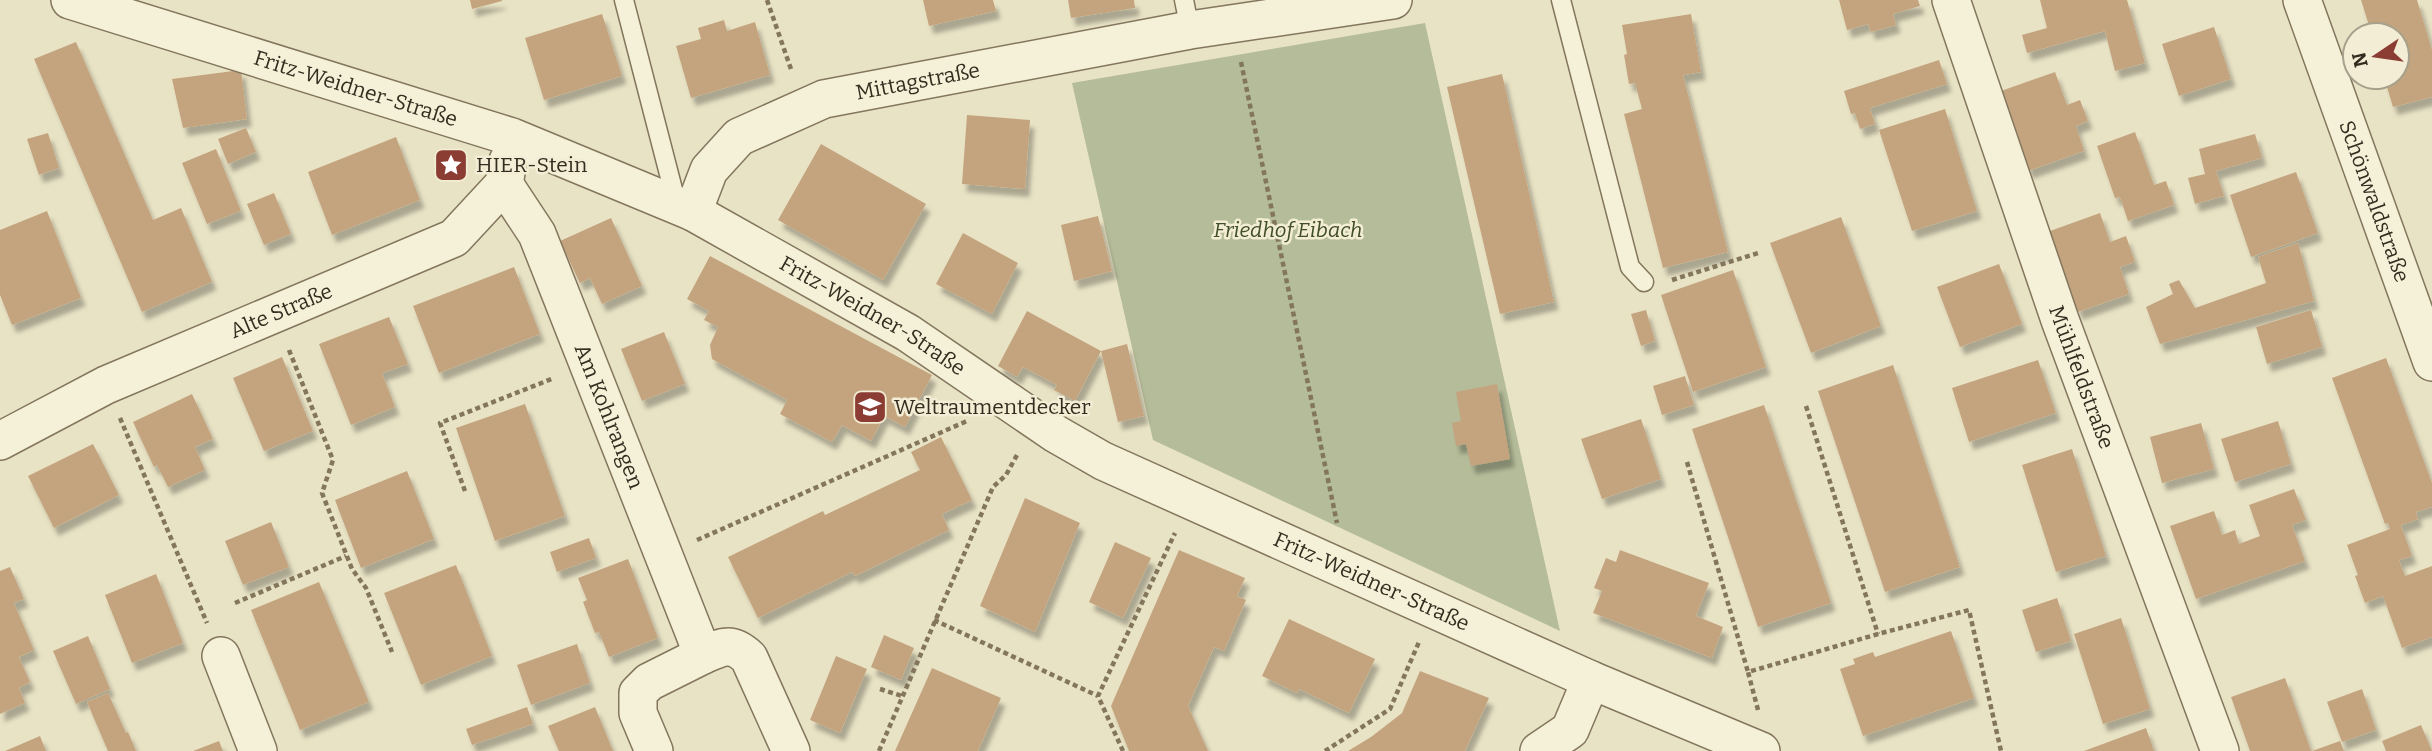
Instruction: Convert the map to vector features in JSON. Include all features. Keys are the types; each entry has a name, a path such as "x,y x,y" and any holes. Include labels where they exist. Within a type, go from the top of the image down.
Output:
{"street":[{"name":"Fritz-Weidner-Straße","path":"70,0 512,137 685,208 908,333 1036,420 1104,461 1591,680 1761,751"},
{"name":"Mittagstraße","path":"685,208 709,170 738,137 824,99 1187,15 1233,23 1392,0"},
{"name":"Mühlfeldstraße","path":"1951,0 2060,320 2220,751"},
{"name":"Schönwaldstraße","path":"2302,0 2432,362"},
{"path":"505,184 512,137"},
{"name":"Alte Straße","path":"0,441 106,385 454,238 505,184"},
{"name":"Am Kohlrangen","path":"505,184 537,234 703,655"},
{"path":"654,751 638,713 638,694 649,682 723,646 738,648 749,658 791,751"},
{"path":"221,656 258,751"},
{"path":"1539,751 1570,730 1591,680"}],"lane":[{"path":"624,0 685,208"},
{"path":"1561,0 1630,267 1644,282"}],"path":[{"path":"767,0 804,107"},
{"path":"1233,23 1337,526 1325,561"},
{"path":"1644,282 1663,282 1758,253"},
{"path":"275,313 333,460 322,493 346,556 366,588 393,652"},
{"path":"465,491 440,423 590,365"},
{"path":"106,385 221,656"},
{"path":"665,554 968,421 994,392"},
{"path":"1806,406 1878,634"},
{"path":"879,751 993,486 1006,475 1036,420"},
{"path":"1687,462 1758,711"},
{"path":"1098,696 1190,501"},
{"path":"235,603 346,556"},
{"path":"1325,751 1390,709 1433,609"},
{"path":"1748,671 1969,610 2001,751"},
{"path":"934,620 1098,696 1123,751"},
{"path":"880,689 902,696"}],"green space":[{"name":"Friedhof Eibach","path":"1425,23 1560,631 1153,440 1072,83"}],"building":[{"path":"470,0 502,0 502,1 472,9"},
{"path":"923,0 993,0 996,11 929,26"},
{"path":"1068,0 1134,0 1135,8 1071,18"},
{"path":"1839,0 1918,0 1920,6 1893,14 1896,25 1871,32 1868,24 1847,30"},
{"path":"2040,0 2127,0 2145,63 2115,71 2105,31 2027,53 2022,35 2047,28"},
{"path":"2361,0 2417,0 2432,50 2432,97 2393,107 2388,91 2411,91 2411,21 2368,21"},
{"path":"602,14 622,76 544,100 525,38"},
{"path":"1691,14 1701,72 1683,75 1728,252 1663,268 1624,114 1642,109 1635,83 1629,84 1622,25"},
{"path":"724,20 727,31 755,22 770,75 691,98 676,46 701,39 698,28"},
{"path":"2214,27 2231,79 2179,96 2162,44"},
{"path":"76,42 153,220 181,208 212,282 142,312 34,59"},
{"path":"1939,60 1947,84 1870,108 1875,124 1860,129 1855,113 1851,114 1844,91"},
{"path":"241,70 247,119 183,128 172,79"},
{"path":"2055,72 2067,105 2080,100 2088,121 2076,126 2084,151 2028,171 2001,91"},
{"path":"1502,74 1554,302 1500,314 1447,87"},
{"path":"1945,109 1977,211 1912,231 1879,130"},
{"path":"967,115 1030,120 1025,189 962,184"},
{"path":"246,128 256,152 228,164 218,139"},
{"path":"2135,132 2154,185 2166,181 2174,205 2128,221 2120,197 2115,198 2097,146"},
{"path":"48,133 59,168 39,175 27,139"},
{"path":"2255,134 2262,158 2216,171 2224,196 2195,204 2188,178 2205,174 2199,149"},
{"path":"396,137 420,200 332,235 308,172"},
{"path":"821,144 926,204 883,280 778,220"},
{"path":"216,149 241,211 207,224 182,163"},
{"path":"2296,172 2318,233 2251,257 2230,195"},
{"path":"274,193 291,234 264,245 247,204"},
{"path":"47,211 81,298 12,325 0,295 0,230"},
{"path":"2100,213 2110,242 2126,236 2135,262 2120,267 2129,294 2078,312 2050,231"},
{"path":"1098,216 1112,271 1074,281 1061,225"},
{"path":"1841,217 1881,326 1811,353 1770,243"},
{"path":"611,218 642,286 602,304 590,278 580,283 560,241"},
{"path":"963,233 1018,263 992,314 936,284"},
{"path":"2298,243 2314,301 2160,344 2146,307 2173,294 2169,284 2179,280 2195,308 2266,283 2258,257"},
{"path":"710,256 932,375 905,427 884,416 871,441 842,425 832,442 780,414 787,400 712,359 710,345 718,327 704,320 709,311 687,299"},
{"path":"1999,264 2022,324 1960,347 1937,287"},
{"path":"514,267 540,334 439,373 413,306"},
{"path":"1733,270 1766,367 1693,392 1661,295"},
{"path":"1646,310 1655,341 1641,346 1631,314"},
{"path":"2311,310 2322,347 2267,364 2256,327"},
{"path":"1027,311 1101,351 1075,401 1054,390 1057,385 1023,367 1017,377 998,366"},
{"path":"389,317 408,364 382,373 395,407 351,425 319,344"},
{"path":"664,332 685,384 642,401 621,349"},
{"path":"1127,344 1144,416 1118,422 1101,351"},
{"path":"282,357 313,431 264,451 233,378"},
{"path":"2386,358 2432,483 2432,507 2416,512 2418,519 2401,525 2412,556 2399,560 2405,576 2432,566 2432,637 2402,648 2383,596 2365,603 2355,576 2358,575 2347,545 2390,529 2388,523 2385,524 2332,378"},
{"path":"2038,360 2056,413 1969,442 1952,388"},
{"path":"1893,365 1960,567 1885,592 1818,391"},
{"path":"1685,376 1694,405 1662,415 1653,386"},
{"path":"1497,384 1510,459 1471,466 1466,444 1456,446 1452,423 1461,421 1456,392"},
{"path":"192,394 213,439 195,447 205,470 168,487 157,465 154,467 133,422"},
{"path":"525,404 565,516 495,541 456,428"},
{"path":"1764,405 1831,603 1758,627 1692,429"},
{"path":"1641,419 1661,479 1602,499 1581,439"},
{"path":"2278,421 2291,464 2235,482 2221,439"},
{"path":"2201,423 2214,469 2162,483 2150,437"},
{"path":"941,437 972,500 942,514 949,530 855,576 852,572 758,618 728,557 823,511 825,515 920,470 911,452"},
{"path":"93,444 119,495 54,528 28,476"},
{"path":"2072,449 2106,556 2056,572 2022,465"},
{"path":"407,471 434,539 361,568 335,500"},
{"path":"2294,489 2306,520 2292,525 2305,561 2196,599 2170,526 2214,511 2222,535 2235,530 2239,544 2260,536 2249,505"},
{"path":"1025,498 1080,523 1035,632 980,606"},
{"path":"271,522 289,567 243,585 225,541"},
{"path":"589,538 596,558 557,572 550,552"},
{"path":"1115,542 1151,558 1123,618 1089,602"},
{"path":"1179,550 1245,578 1237,596 1246,600 1224,651 1214,647 1188,706 1208,751 1129,751 1111,706"},
{"path":"1620,550 1709,583 1696,616 1723,627 1712,658 1593,613 1602,591 1594,588 1606,558 1616,562"},
{"path":"628,559 658,638 609,657 599,632 595,633 583,602 587,600 578,578"},
{"path":"456,565 492,656 421,685 384,593"},
{"path":"10,567 24,599 14,603 34,650 19,657 30,682 19,688 25,703 0,714 0,571"},
{"path":"156,574 183,643 132,663 105,595"},
{"path":"319,582 369,702 300,730 251,610"},
{"path":"2057,598 2071,641 2036,652 2022,610"},
{"path":"2121,618 2150,709 2103,724 2074,634"},
{"path":"1289,619 1375,659 1349,713 1299,689 1297,693 1262,676"},
{"path":"1951,631 1974,698 1863,736 1840,669 1855,664 1853,659 1873,652 1875,657"},
{"path":"884,635 914,648 901,680 871,667"},
{"path":"88,636 110,689 76,704 53,651"},
{"path":"577,644 590,683 531,705 517,665"},
{"path":"836,656 867,669 840,733 810,720"},
{"path":"932,668 1001,698 978,751 895,751"},
{"path":"1420,671 1489,698 1465,751 1348,751 1402,713"},
{"path":"2285,678 2311,751 2250,751 2231,697"},
{"path":"2362,689 2376,730 2342,742 2327,702"},
{"path":"108,693 136,751 108,751 87,702"},
{"path":"527,707 533,724 472,745 466,729"},
{"path":"595,707 613,751 559,751 548,726"},
{"path":"2421,725 2432,751 2386,751 2382,741"},
{"path":"2146,728 2154,751 2084,751"},
{"path":"40,736 46,751 5,751"},
{"path":"219,741 223,751 193,751"},
{"path":"2340,741 2344,751 2312,751"}],"place":[{"name":"HIER-Stein","path":"451,165"},
{"name":"Weltraumentdecker","path":"870,407"}]}
